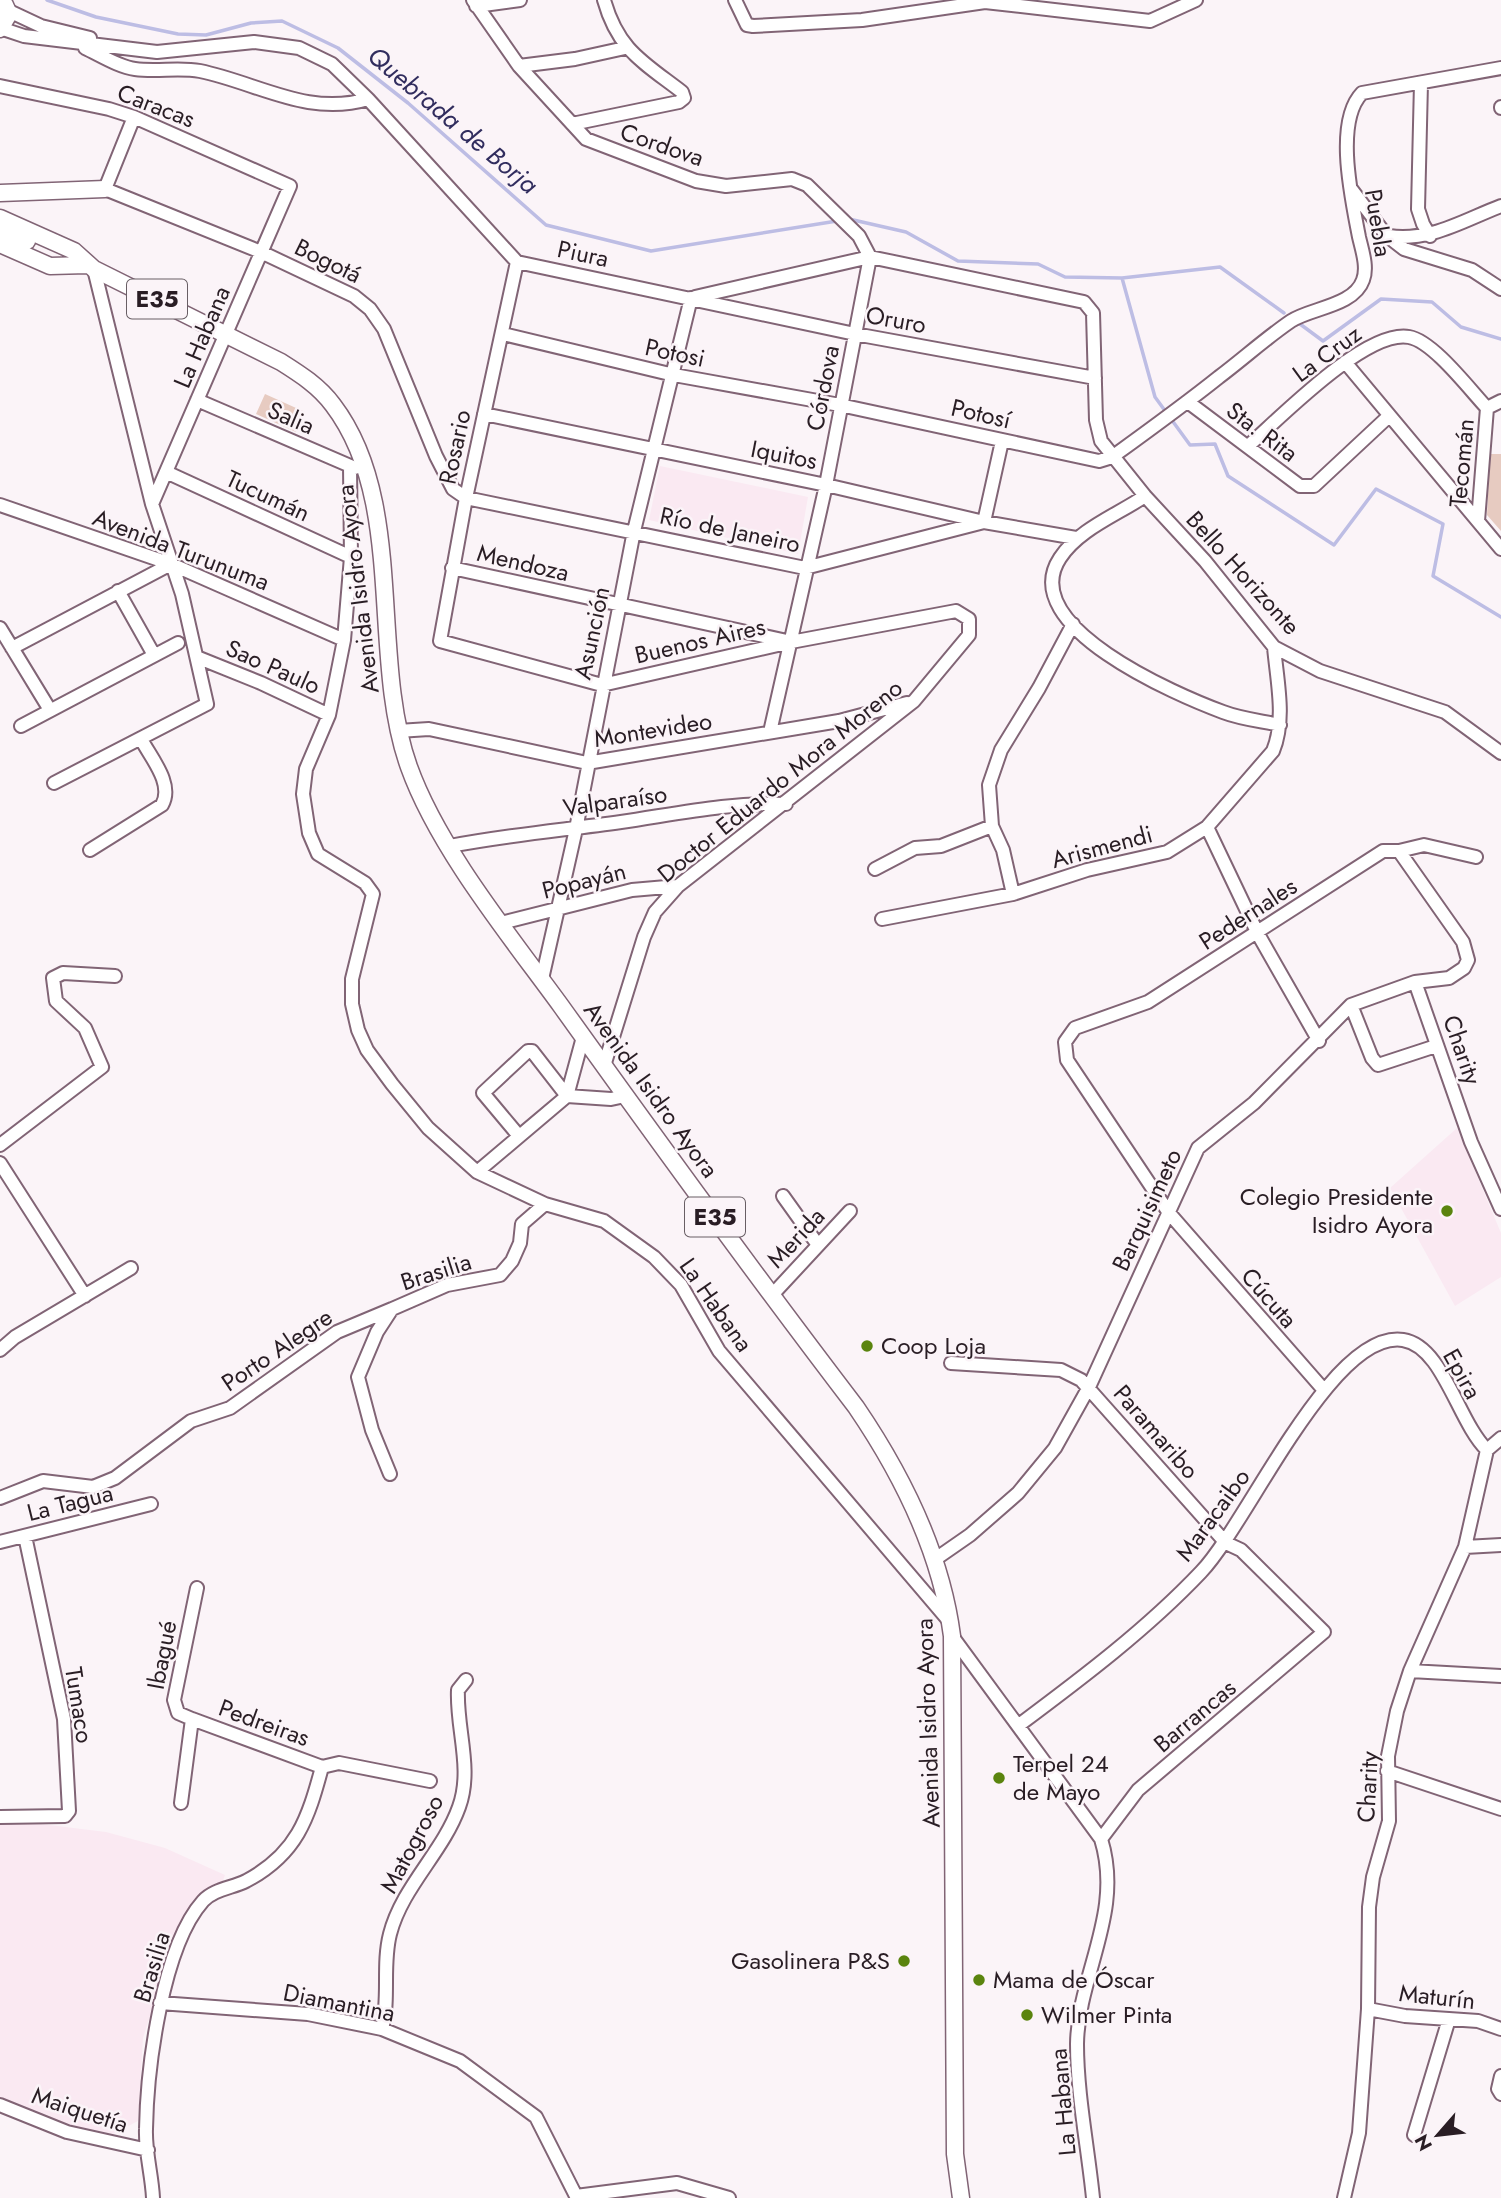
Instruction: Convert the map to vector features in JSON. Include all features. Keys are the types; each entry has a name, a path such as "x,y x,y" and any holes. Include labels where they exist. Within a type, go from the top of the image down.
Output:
{"main road":[{"path":"0,29 5,5"},
{"path":"0,193 105,188"},
{"name":"Avenida Isidro Ayora","path":"0,218 74,251 88,266 226,333 309,380 342,417 368,474 376,521 398,731 423,799 450,846 501,923 875,1436 916,1513 934,1560 951,1629 955,2154 961,2198"},
{"path":"0,230 88,266"},
{"name":"Avenida Isidro Ayora","path":"0,244 50,266 88,266"}],"street":[{"path":"475,3 520,0"},
{"path":"572,124 679,102 684,98 682,92 625,48 610,21 604,0"},
{"path":"735,0 747,25 753,26 862,20 985,2 1150,21 1196,0"},
{"name":"Cordova","path":"475,3 519,66 586,139 696,181 726,186 792,179 807,184 859,236 870,257"},
{"path":"5,5 58,32 145,50"},
{"path":"0,29 24,36 75,44 168,52 236,43 274,43 318,55 369,99 517,262"},
{"path":"75,44 131,68 196,71 264,92 325,106 345,106 369,99"},
{"path":"519,66 575,59 625,48"},
{"name":"Puebla","path":"1112,457 1188,402 1289,322 1343,299 1359,288 1363,281 1365,265 1350,187 1349,125 1353,103 1370,90 1501,68"},
{"path":"1421,83 1418,209 1430,236"},
{"name":"Caracas","path":"0,86 109,109 134,117 290,186"},
{"path":"105,188 134,117"},
{"name":"La Habana","path":"152,504 290,186"},
{"path":"1350,187 1386,235 1404,249 1466,268 1501,289"},
{"name":"Bogotá","path":"105,188 261,252 354,296 370,309 384,329 436,456 453,489 466,498"},
{"path":"1386,235 1408,239 1430,236 1501,206"},
{"name":"Piura","path":"517,262 691,298 870,257 1084,302 1091,307"},
{"name":"Córdova","path":"770,732 826,485 870,257"},
{"name":"Rosario","path":"440,641 466,498 517,262"},
{"path":"54,783 207,704 199,658 182,593 152,504 88,266"},
{"name":"Oruro","path":"691,298 855,334 1095,378"},
{"name":"Asunción","path":"542,979 576,829 634,531 691,298"},
{"name":"Bello Horizonte","path":"1091,307 1096,420 1101,441 1145,496 1198,552 1274,647 1320,671 1445,712 1501,753"},
{"name":"Potosi","path":"503,334 674,375 840,405"},
{"name":"La Cruz","path":"1248,446 1345,362 1379,342 1409,337 1433,351 1487,408"},
{"path":"1345,362 1501,549"},
{"name":"Salia","path":"197,400 368,474"},
{"path":"1487,408 1501,401"},
{"name":"Sta. Rita","path":"1188,402 1300,486 1314,486 1389,416"},
{"name":"Potosí","path":"840,405 1084,459 1099,461 1112,457"},
{"name":"Tecomán","path":"1478,522 1487,408"},
{"name":"Iquitos","path":"484,414 826,485 984,522 1076,538"},
{"path":"984,522 1002,441"},
{"path":"329,715 344,640 351,557 350,466"},
{"name":"Tucumán","path":"166,472 351,557"},
{"path":"1145,496 1076,538 1059,559 1051,579 1055,596 1073,624 1100,650 1158,685 1226,713 1280,725"},
{"name":"Río de Janeiro","path":"466,498 806,568 984,522"},
{"name":"Avenida Turunuma","path":"0,505 171,564 344,640"},
{"path":"12,648 171,564"},
{"name":"Mendoza","path":"452,568 791,642"},
{"path":"118,591 155,655"},
{"name":"Buenos Aires","path":"440,641 602,685 791,642 956,611 970,619"},
{"name":"Doctor Eduardo Mora Moreno","path":"604,1066 644,937 655,912 678,886 914,701 969,635 970,619"},
{"path":"1013,894 1003,850 992,826 989,785 1001,750 1039,688 1073,624"},
{"path":"0,628 50,710"},
{"path":"21,726 178,643"},
{"name":"Arismendi","path":"882,919 1013,894 1087,870 1167,852 1207,827 1273,751 1280,725 1274,647"},
{"name":"Sao Paulo","path":"199,658 329,715"},
{"name":"Montevideo","path":"398,731 429,729 587,763 839,721 914,701"},
{"name":"La Habana","path":"329,715 303,781 309,833 317,854 365,883 373,894 352,979 352,1004 358,1030 368,1050 428,1128 477,1172 545,1205 604,1222 654,1256 681,1285 719,1351 951,1629 1101,1839 1106,1856 1108,1886 1077,2043 1093,2198"},
{"path":"90,850 162,805 167,797 165,783 141,739"},
{"name":"Valparaíso","path":"450,846 512,834 576,829 756,803 786,804"},
{"path":"875,869 915,848 941,846 992,826"},
{"path":"1207,827 1258,934 1319,1041"},
{"name":"Pedernales","path":"1068,1060 1065,1042 1075,1028 1148,1002 1258,934 1383,851 1399,851 1411,846 1434,846 1476,857"},
{"name":"Barquisimeto","path":"934,1560 970,1535 1029,1482 1055,1448 1089,1387 1198,1148 1254,1102 1319,1041 1351,1005 1415,982 1457,975 1468,960 1467,949 1436,900 1399,851"},
{"name":"Popayán","path":"501,923 632,890 678,886"},
{"path":"0,1145 102,1067 85,1028 56,1001 53,978 63,973 115,976"},
{"name":"Charity","path":"1415,982 1478,1159 1501,1209"},
{"path":"1351,1005 1372,1058 1378,1065 1437,1046"},
{"path":"477,1172 566,1096 583,1037"},
{"path":"519,1136 483,1093 528,1051 532,1051 566,1096"},
{"name":"Cúcuta","path":"1068,1060 1169,1213 1322,1389"},
{"path":"566,1096 625,1096"},
{"path":"0,1163 85,1296"},
{"path":"783,1196 818,1245"},
{"name":"Brasilia","path":"390,1474 372,1430 358,1377 377,1332 392,1309 447,1285 500,1275 512,1261 520,1243 522,1224 545,1205"},
{"name":"Merida","path":"773,1294 850,1211"},
{"path":"0,1350 5,1344 131,1268"},
{"name":"Porto Alegre","path":"0,1498 43,1481 93,1487 115,1478 191,1421 230,1408 337,1332 392,1309"},
{"name":"Maracaibo","path":"1019,1725 1075,1683 1168,1604 1226,1543 1322,1389 1358,1354 1372,1344 1387,1339"},
{"name":"Epira","path":"1387,1339 1415,1344 1435,1362 1466,1424 1487,1450"},
{"name":"Paramaribo","path":"951,1363 1061,1370 1089,1387 1226,1543 1241,1550 1324,1632"},
{"path":"1487,1450 1501,1438"},
{"name":"Charity","path":"1345,2198 1359,2133 1368,2009 1369,1907 1373,1877 1389,1821 1387,1771 1397,1711 1410,1671 1465,1547 1487,1450"},
{"name":"La Tagua","path":"0,1542 151,1504"},
{"name":"Tumaco","path":"0,1818 65,1816 69,1811 64,1719 25,1536"},
{"path":"1465,1547 1501,1545"},
{"name":"Ibagué","path":"181,1803 192,1719 178,1713 174,1700 197,1588"},
{"name":"Barrancas","path":"1101,1839 1138,1790 1324,1632"},
{"path":"1410,1671 1501,1676"},
{"name":"Matogroso","path":"382,2029 386,2004 386,1957 391,1932 460,1805 465,1768 458,1690 466,1680"},
{"name":"Pedreiras","path":"192,1719 322,1767"},
{"path":"322,1767 339,1763 430,1781"},
{"name":"Brasilia","path":"153,2198 146,2131 160,2003 182,1933 204,1900 223,1888 245,1882 289,1849 308,1816 322,1767"},
{"path":"1387,1771 1501,1809"},
{"name":"Diamantina","path":"160,2003 307,2014 382,2029 460,2061 536,2117 576,2197 677,2183 729,2198"},
{"name":"Maturín","path":"1368,2009 1449,2020 1478,2021 1501,2029"},
{"path":"1414,2135 1449,2020"},
{"path":"1501,2076 1497,2089 1501,2094"},
{"name":"Maiquetía","path":"0,2105 67,2132 148,2151"}],"shaded area":[{"path":"265,394 305,412 296,432 256,414"},
{"path":"1490,454 1501,454 1501,531 1487,515"},
{"path":"660,466 808,497 798,554 649,520"},
{"name":"Colegio Presidente Isidro Ayora","path":"1457,1128 1501,1233 1501,1277 1455,1306 1390,1188"},
{"path":"0,1819 106,1832 165,1848 225,1875 222,1883 202,1897 169,1967 148,2022 143,2038 138,2121 113,2134 68,2126 11,2106 0,2098"}],"waterway":[{"name":"Quebrada de Borja","path":"47,0 96,17 178,34 206,35 251,23 282,21 338,48 408,103 546,225 651,251 837,221"},
{"name":"Quebrada de Borja","path":"849,219 906,232 958,261 1038,264 1065,277 1122,278 1220,267 1284,313"},
{"path":"1122,278 1155,397 1190,445 1215,444 1228,476 1334,545 1376,489 1443,524 1433,576 1501,617"},
{"path":"1300,324 1323,341 1381,299 1432,302 1461,327 1501,339"}],"place":[{"name":"Colegio Presidente Isidro Ayora","path":"1447,1211"},
{"name":"Coop Loja","path":"867,1346"},
{"name":"Terpel 24 de Mayo","path":"999,1778"},
{"name":"Gasolinera P&S","path":"904,1961"},
{"name":"Mama de Óscar","path":"979,1980"},
{"name":"Wilmer Pinta","path":"1027,2015"}]}
